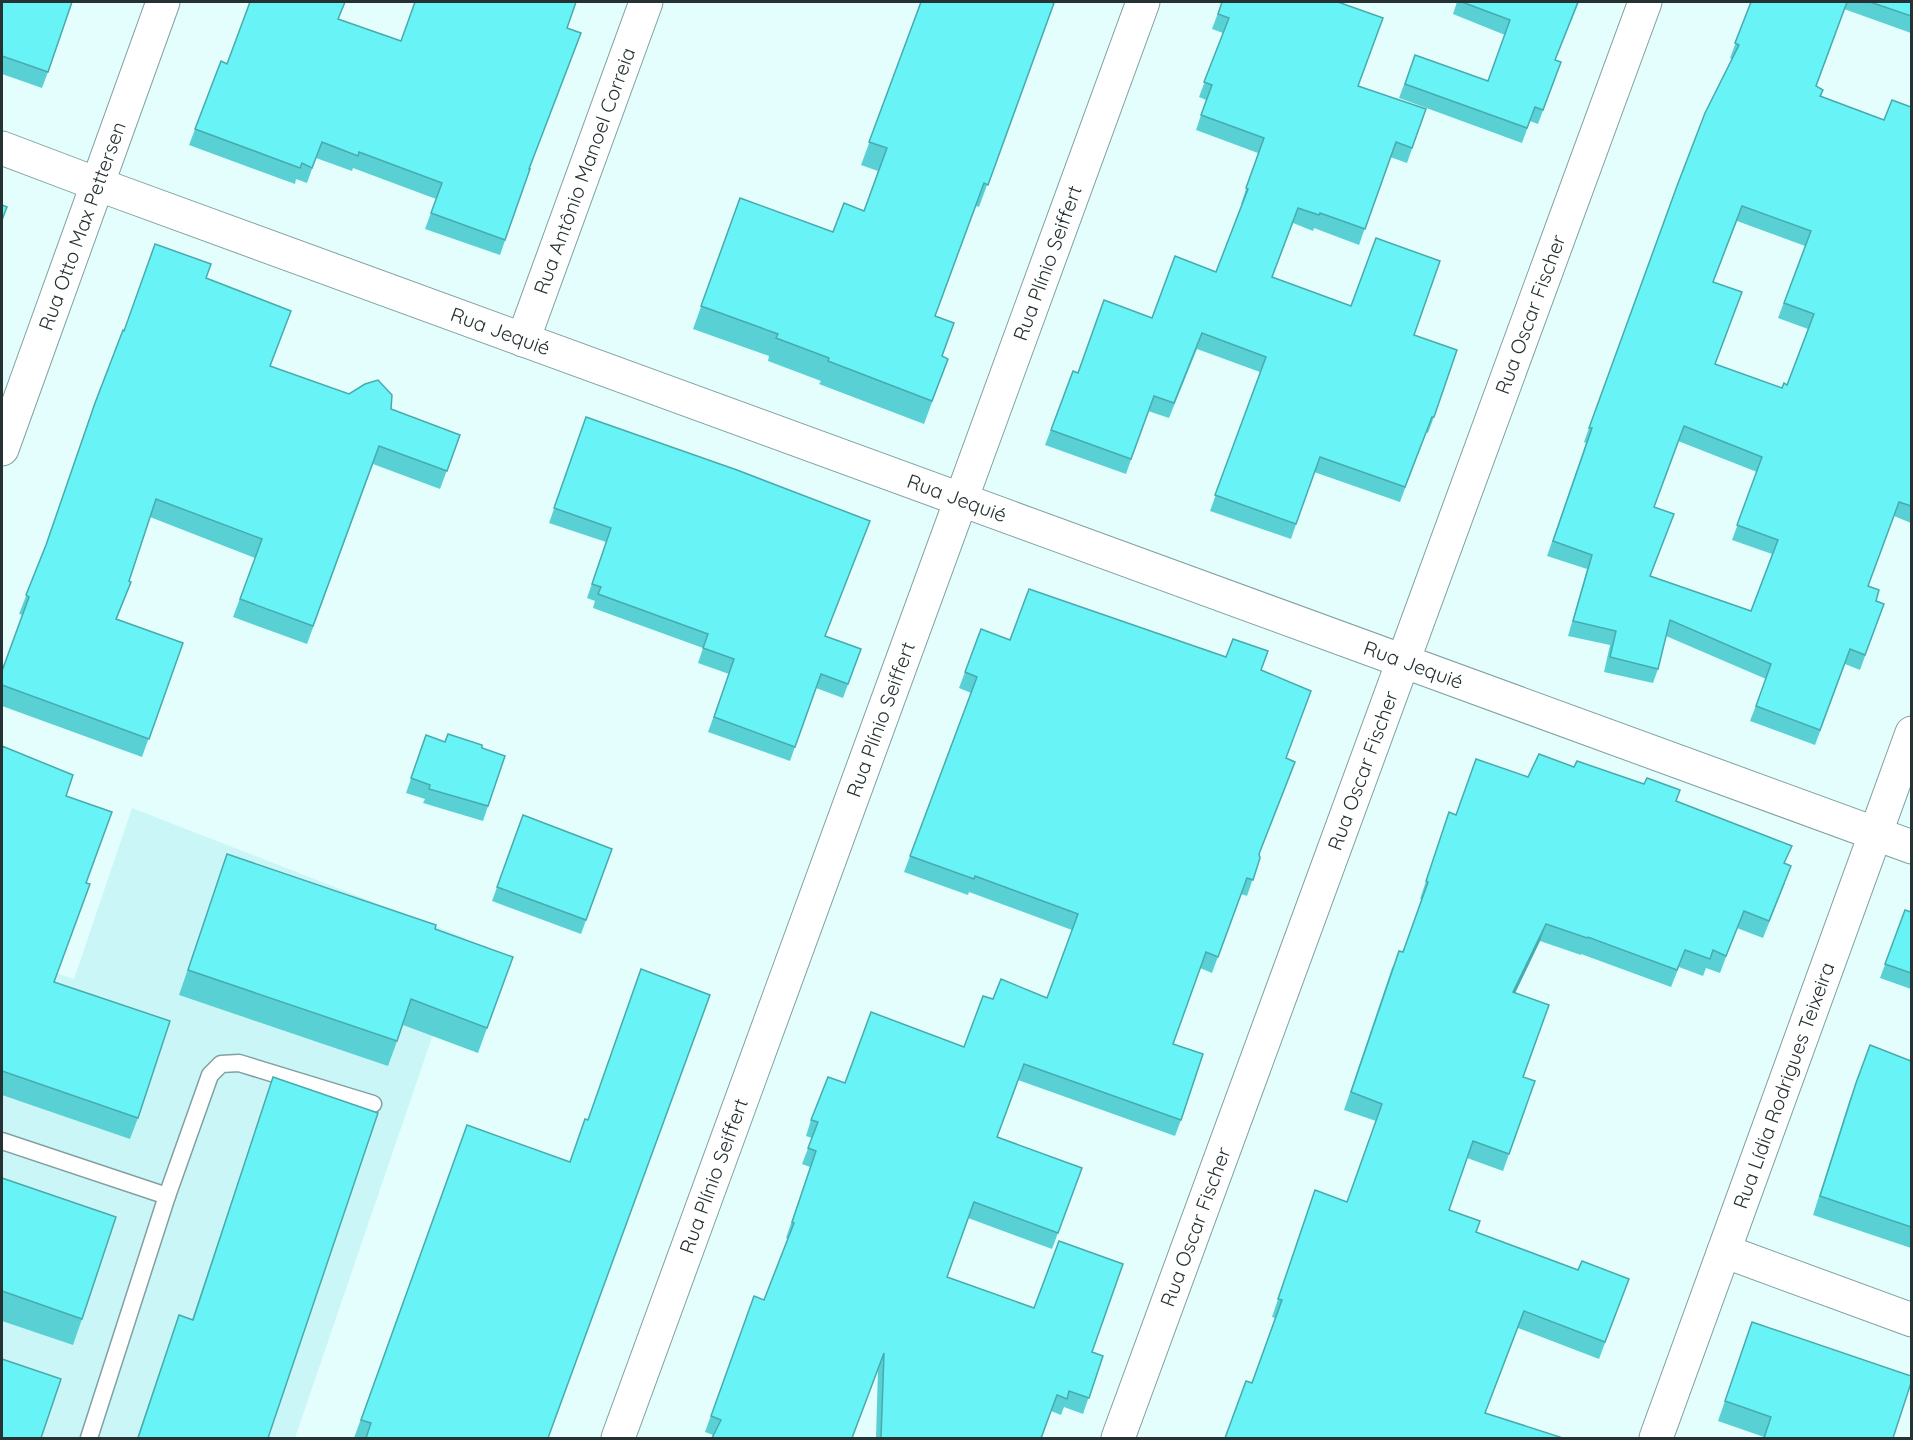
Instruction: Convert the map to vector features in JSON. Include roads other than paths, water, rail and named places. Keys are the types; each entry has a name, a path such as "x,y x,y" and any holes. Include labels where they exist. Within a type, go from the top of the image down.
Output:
{"street":[{"name":"Rua Otto Max Pettersen","path":"2,449 163,2"},
{"name":"Rua Antônio Manoel Correia","path":"523,340 646,2"},
{"name":"Rua Plínio Seiffert","path":"618,1438 1143,2"},
{"name":"Rua Oscar Fischer","path":"1118,1438 1645,2"},
{"name":"Rua Jequié","path":"2,148 1911,848"},
{"name":"Rua Lídia Rodrigues Teixeira","path":"1656,1438 1911,733"},
{"path":"1724,1251 1911,1320"}],"lane":[{"path":"89,1438 167,1196 210,1075 221,1064 238,1063 373,1104"},
{"path":"2,1141 167,1196"}]}
